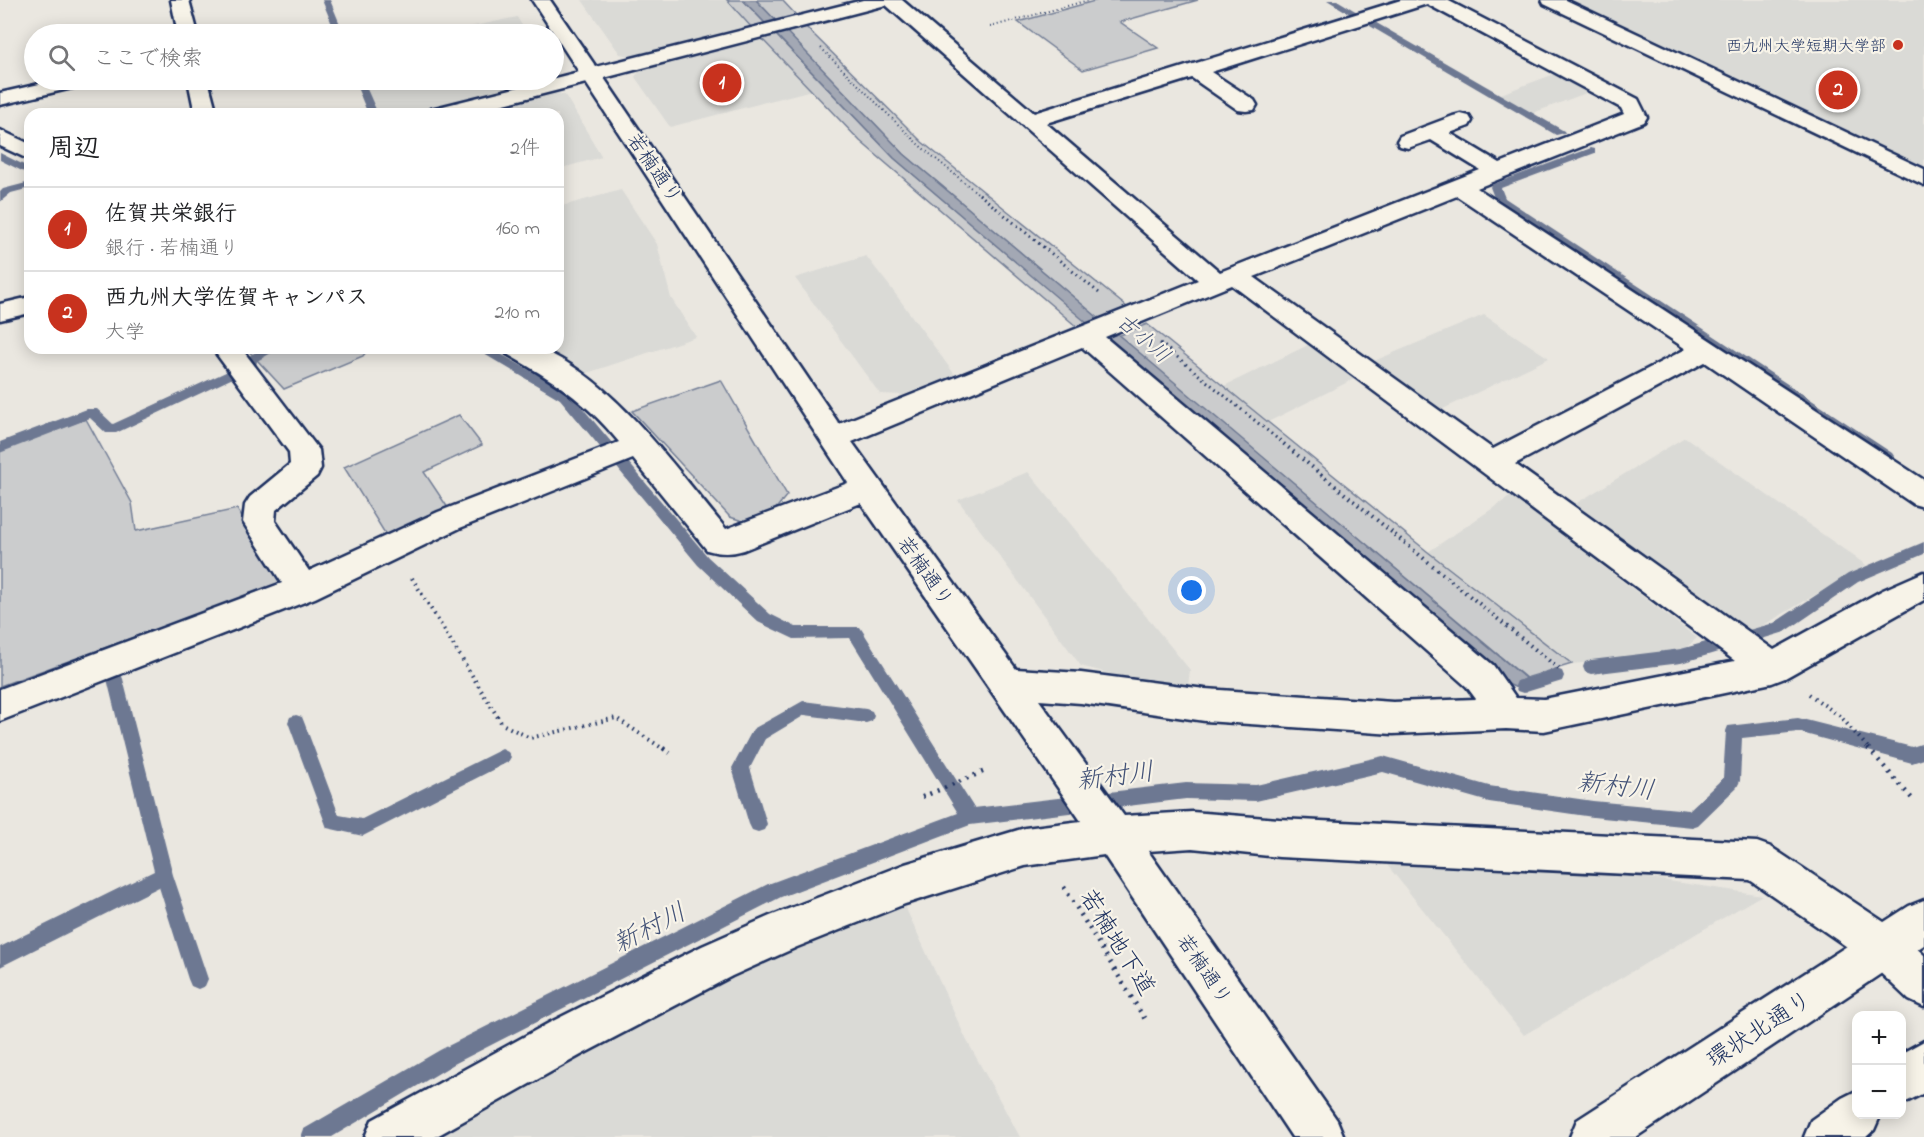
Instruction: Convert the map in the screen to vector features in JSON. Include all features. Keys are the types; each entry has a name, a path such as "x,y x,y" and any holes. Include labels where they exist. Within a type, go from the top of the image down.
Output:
{"main road":[{"path":"180,0 186,24"},
{"name":"若楠通り","path":"541,0 558,24"},
{"path":"564,83 885,0"},
{"path":"891,0 1031,121 1226,279 1491,463 1772,668"},
{"path":"1347,0 1373,15"},
{"path":"1031,121 1421,0"},
{"path":"835,437 1636,117 1630,104 1433,0"},
{"path":"1551,0 1924,178"},
{"name":"若楠通り","path":"564,33 867,488 1114,836 1320,1137"},
{"path":"1195,70 1246,105"},
{"path":"0,99 39,90"},
{"path":"200,90 205,108"},
{"path":"469,108 537,90"},
{"path":"1408,141 1461,122"},
{"path":"1433,132 1499,172"},
{"path":"1459,187 1924,496"},
{"path":"0,312 24,306"},
{"path":"1086,336 1480,676 1506,713"},
{"path":"1491,463 1707,351"},
{"path":"231,354 304,450 306,468 261,505 259,522 297,580"},
{"path":"527,354 571,379 608,409 718,541 733,541 867,488"},
{"path":"0,705 297,580 393,546 448,520 639,445"},
{"path":"1005,683 1081,688 1205,705 1393,718 1506,713 1544,715 1772,668 1894,599 1924,585"},
{"path":"389,1137 565,1039 717,962 785,931 905,884 1025,847 1114,836 1192,830 1279,838 1756,861 1884,947 1924,985"},
{"name":"環状北通り","path":"1594,1137 1924,921"},
{"path":"1906,1078 1924,1064"},
{"path":"1828,1137 1852,1118"}],"path":[{"path":"990,27 1089,0"},
{"path":"793,24 919,145 1124,320 1601,703"},
{"path":"393,546 502,724 530,738 616,718 670,753"},
{"path":"1842,717 1914,802"},
{"path":"922,797 985,771"},
{"name":"若楠地下道","path":"1060,881 1146,1021"}],"shaded area":[{"path":"582,0 727,0 752,28 637,57 620,54"},
{"path":"727,0 743,0 766,24 752,28"},
{"path":"743,0 756,0 904,154 1531,683 1526,692 1510,685 894,158"},
{"path":"756,0 782,0 797,16 776,21"},
{"path":"1098,0 1198,0 1120,22 1158,48 1083,70 1018,22"},
{"path":"1565,0 1924,0 1924,172"},
{"path":"517,17 521,24 484,24"},
{"path":"806,27 922,142 1127,307 1099,319 904,154 786,32"},
{"path":"776,35 894,158 1088,323 1077,327 860,141 762,39"},
{"path":"762,39 812,90 670,127 635,77 640,70"},
{"path":"1560,72 1594,90 1525,116 1493,97"},
{"path":"367,90 505,90 434,108 375,108"},
{"path":"550,92 565,95 602,157 564,167 564,108 488,108"},
{"path":"621,190 657,244 671,298 696,337 584,374 547,354 564,354 564,205"},
{"path":"866,256 955,375 903,395 880,394 795,278"},
{"path":"1484,315 1549,358 1441,410 1374,361"},
{"path":"1147,324 1428,552 1572,664 1526,678 1118,336"},
{"path":"1308,345 1354,379 1268,422 1222,387"},
{"path":"252,354 364,354 363,356 284,389"},
{"path":"721,380 787,495 774,511 746,522 730,517 632,411"},
{"path":"459,415 482,445 424,472 448,508 386,535 344,467"},
{"path":"86,419 132,503 136,531 237,509 282,583 0,686 0,452"},
{"path":"1685,437 1866,565 1752,632 1572,506"},
{"path":"1028,472 1190,670 1187,694 1081,666 958,500"},
{"path":"1511,496 1697,638 1680,653 1572,664 1428,552"},
{"path":"1379,855 1582,868 1762,895 1524,1035"},
{"path":"903,902 966,1039 1020,1137 432,1137 792,940"}],"waterway":[{"path":"326,0 336,24"},
{"path":"1331,0 1353,12"},
{"path":"1373,24 1560,133"},
{"path":"363,90 371,108"},
{"path":"1591,151 1495,187 1500,200 1887,456"},
{"path":"0,156 24,169"},
{"path":"0,199 7,191 24,187"},
{"path":"252,364 250,359 261,354"},
{"path":"491,354 565,396 703,561 764,618 794,633 854,632 970,817"},
{"path":"0,447 92,412 111,430 228,375"},
{"path":"1591,667 1681,656 1779,628 1853,578 1924,548"},
{"path":"1523,686 1556,676"},
{"path":"115,679 164,875"},
{"path":"758,824 741,768 759,734 803,708 866,716"},
{"path":"296,722 333,822 363,828 502,757"},
{"name":"新村川","path":"970,817 1186,791 1256,793 1383,764 1489,794 1593,809 1692,819 1731,781 1734,731 1798,725 1912,755 1924,751"},
{"name":"新村川","path":"312,1137 447,1057 775,890 970,817"},
{"path":"0,957 164,875"},
{"path":"164,875 198,979"}],"place":[{"name":"西九州大学短期大学部","path":"1898,45"},
{"name":"佐賀共栄銀行","path":"722,83"},
{"name":"西九州大学佐賀キャンパス","path":"1838,90"}],"water label":[{"name":"古小川","path":"1144,338"}]}
